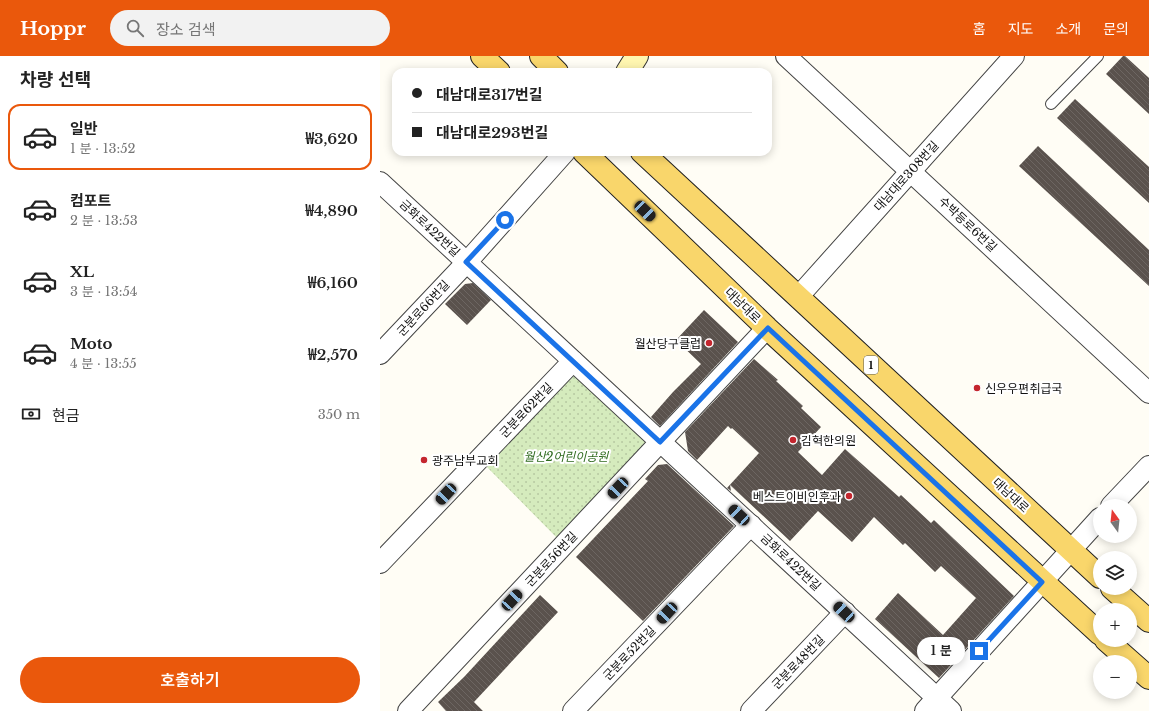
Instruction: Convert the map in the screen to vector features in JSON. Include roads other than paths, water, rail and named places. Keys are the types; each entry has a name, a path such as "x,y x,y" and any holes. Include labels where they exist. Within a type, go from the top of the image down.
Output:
{"main road":[{"path":"482,56 495,68"},
{"path":"541,56 553,68"},
{"name":"대남대로","path":"588,156 768,328 1093,628"},
{"name":"대남대로","path":"646,156 1093,571"},
{"path":"1120,595 1149,622"},
{"path":"1114,647 1149,678"}],"street":[{"path":"630,68 637,56"},
{"name":"수박등로6번길","path":"786,56 1149,393"},
{"name":"대남대로308번길","path":"798,297 910,170 1004,59"},
{"name":"군분로66번길","path":"380,354 466,262 561,156"},
{"name":"금화로422번길","path":"380,182 844,612 938,707"},
{"name":"군분로56번길","path":"408,711 768,328"},
{"name":"군분로62번길","path":"380,563 573,361"},
{"path":"1118,499 1149,466"},
{"name":"군분로52번길","path":"573,711 751,525"},
{"path":"938,707 1042,582 1093,525"},
{"name":"군분로48번길","path":"751,711 844,612"}],"lane":[{"path":"1051,104 1098,56"}],"place":[{"name":"월산당구클럽","path":"709,343"},
{"name":"신우우편취급국","path":"977,388"},
{"name":"김혁한의원","path":"793,440"},
{"name":"광주남부교회","path":"424,460"},
{"name":"베스트이비인후과","path":"849,496"}],"park label":[{"name":"월산2어린이공원","path":"566,456"}]}
